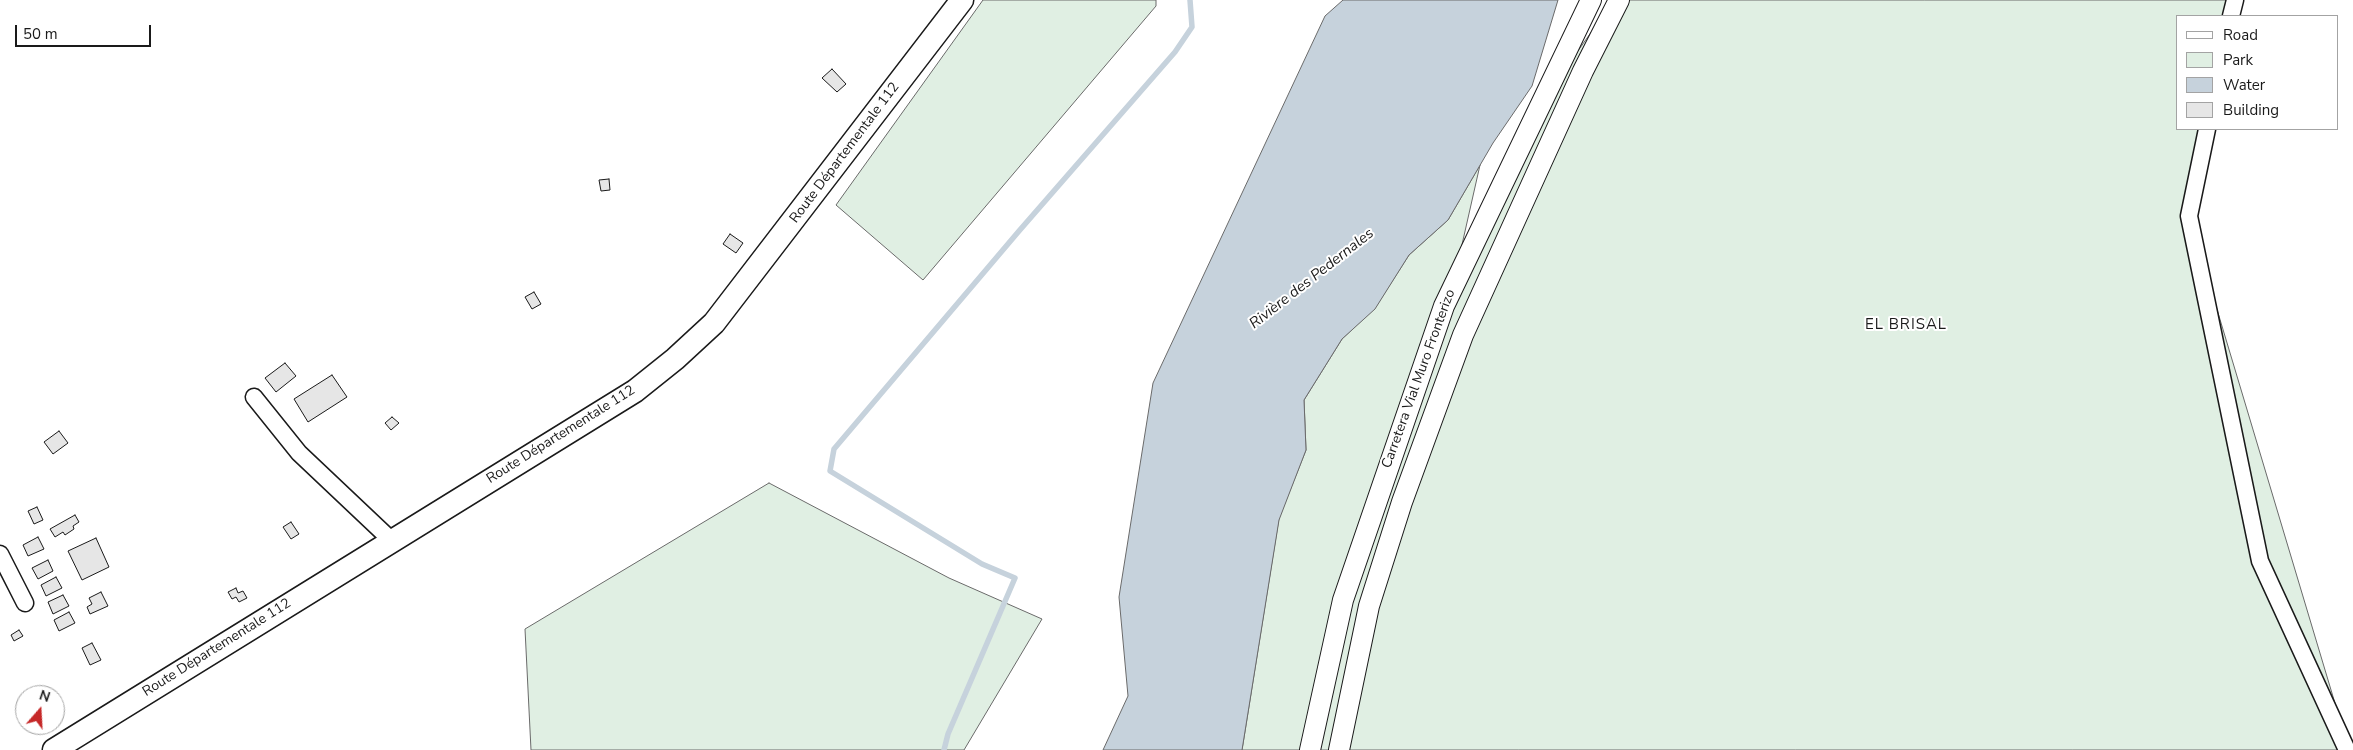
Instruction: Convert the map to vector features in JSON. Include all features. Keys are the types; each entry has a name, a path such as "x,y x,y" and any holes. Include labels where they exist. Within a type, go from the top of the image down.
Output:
{"main road":[{"name":"Route Départementale 112","path":"54,750 390,540 636,390 675,359 714,323 962,0"}],"street":[{"name":"Carretera Vial Muro Fronterizo","path":"1310,750 1343,600 1444,306 1591,0"},
{"name":"Carretera Vial Muro Fronterizo","path":"1339,750 1369,606 1402,502 1463,335 1583,71 1619,0"},
{"path":"2231,15 2235,0"},
{"path":"2207,130 2189,216 2260,561 2347,750"},
{"path":"254,397 299,453 390,540"},
{"path":"0,554 25,604"}],"green space":[{"path":"983,0 1156,0 1156,6 923,280 836,205"},
{"path":"1614,0 2235,0 2231,15 2176,15 2176,130 2207,130 2189,216 2349,750 1242,750 1279,518 1306,450 1304,400 1342,339 1375,308 1409,255 1448,220 1480,165 1461,249 1536,110"},
{"path":"769,483 949,578 1042,619 964,750 531,750 525,629"}],"water":[{"name":"Rivière des Pedernales","path":"1343,0 1558,0 1532,86 1493,143 1448,220 1409,255 1375,309 1342,339 1304,400 1306,450 1279,520 1242,750 1103,750 1128,696 1119,597 1153,383 1325,16"}],"building":[{"path":"832,69 846,84 837,92 822,78"},
{"path":"609,179 610,190 601,191 599,180"},
{"path":"730,234 743,243 736,253 723,244"},
{"path":"534,292 541,304 532,309 525,297"},
{"path":"285,363 296,376 276,392 265,378"},
{"path":"332,375 347,397 308,422 294,399"},
{"path":"392,417 399,423 391,430 385,423"},
{"path":"59,431 68,443 53,454 44,442"},
{"path":"37,507 43,520 34,524 28,511"},
{"path":"75,515 79,522 73,526 74,529 65,535 63,532 55,537 50,529"},
{"path":"291,522 299,534 291,539 283,527"},
{"path":"38,537 44,549 28,556 23,545"},
{"path":"96,538 109,567 82,580 68,551"},
{"path":"48,560 53,571 38,579 32,568"},
{"path":"56,577 62,588 46,596 41,585"},
{"path":"236,588 238,593 243,591 247,598 239,602 236,597 232,599 228,592"},
{"path":"101,592 108,606 90,614 87,607 92,604 89,598"},
{"path":"63,595 69,606 53,614 48,602"},
{"path":"69,612 75,623 59,631 54,620"},
{"path":"19,630 23,636 14,641 11,635"},
{"path":"92,643 101,660 90,665 82,648"}],"waterway":[{"path":"944,750 948,734 1015,578 982,564 830,471 834,449 1019,231 1175,52 1192,27 1190,0"}],"district":[{"name":"EL BRISAL","path":"1906,325"}]}
